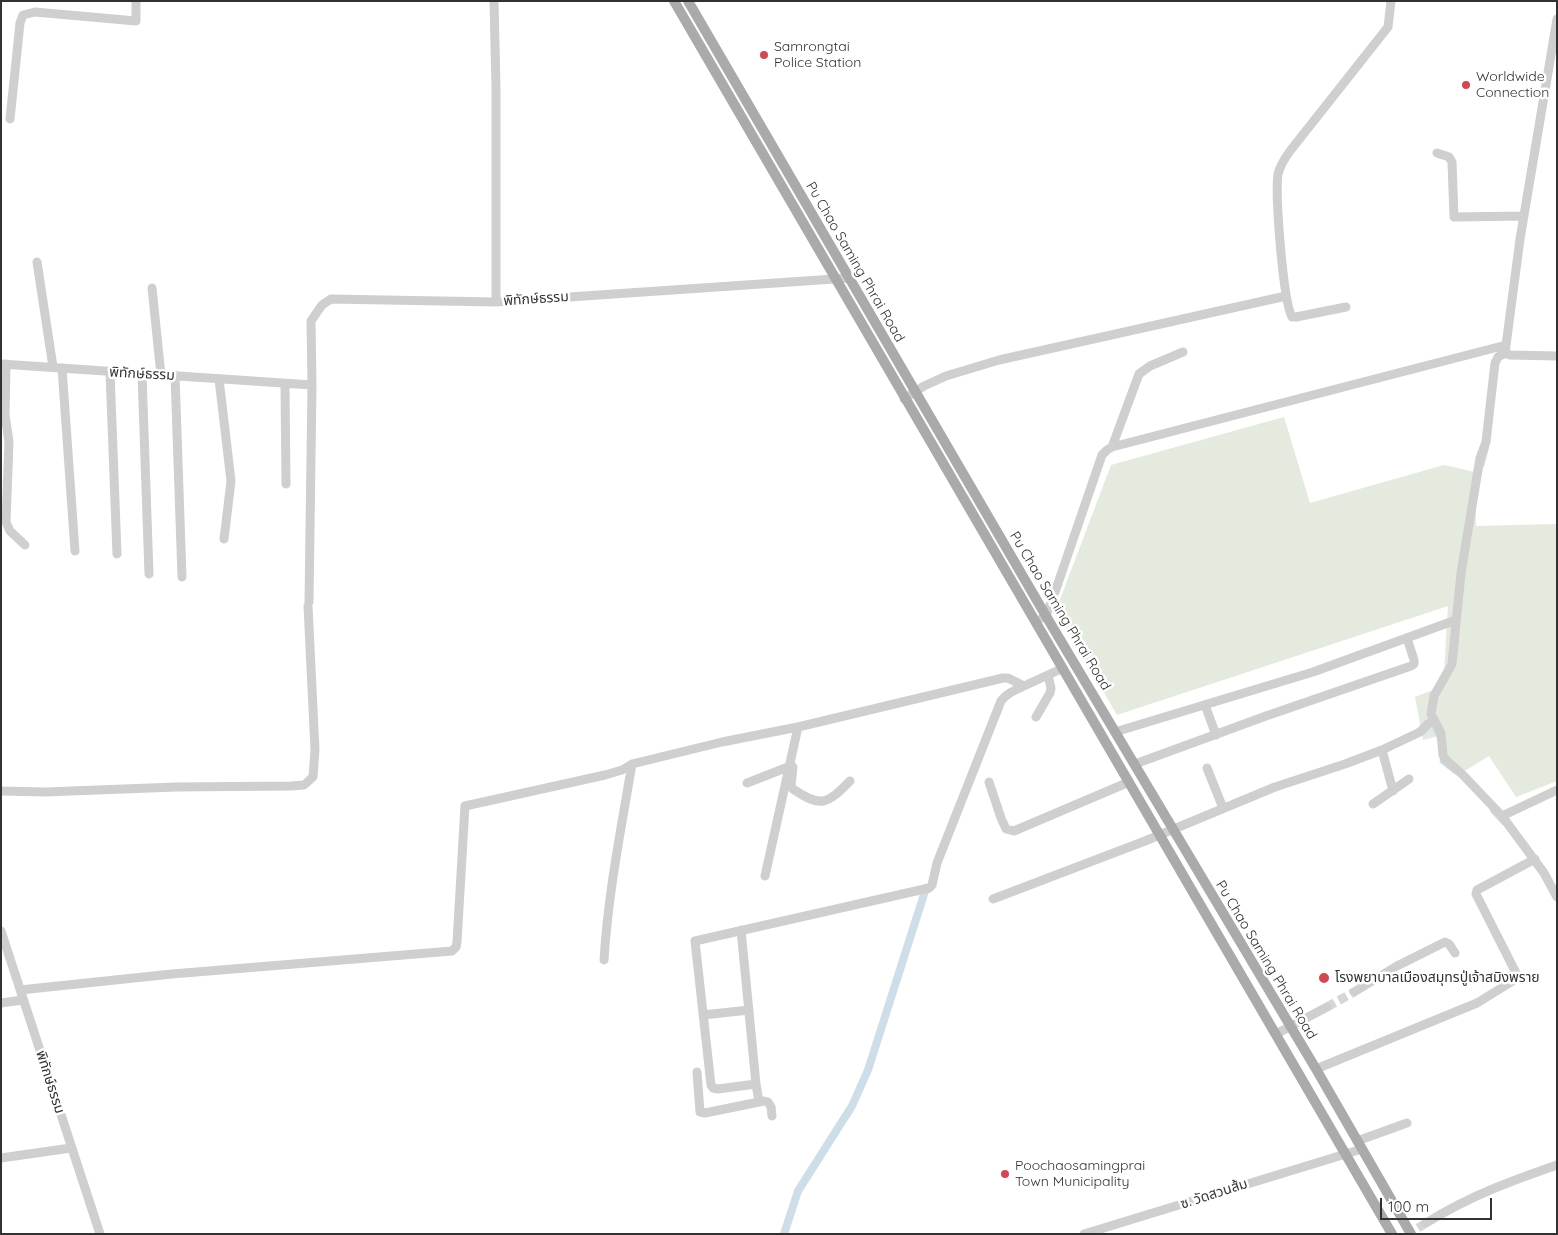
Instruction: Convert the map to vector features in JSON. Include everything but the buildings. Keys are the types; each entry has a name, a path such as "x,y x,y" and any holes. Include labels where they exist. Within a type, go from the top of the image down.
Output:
{"main road":[{"name":"Pu Chao Saming Phrai Road","path":"674,1 1391,1234"},
{"name":"Pu Chao Saming Phrai Road","path":"688,1 1046,616 1316,1069 1359,1145 1416,1229"},
{"path":"718,76 728,70"}],"street":[{"path":"10,119 20,23 23,15 35,12 136,21 136,1"},
{"path":"494,1 496,302"},
{"path":"1346,307 1292,318 1286,296 1278,176 1281,163 1388,27 1391,1"},
{"path":"1557,19 1524,216 1505,349 1495,363 1486,442 1480,458 1453,621 1452,664 1432,701 1431,714 1432,722 1440,733 1445,759 1502,816 1557,897"},
{"path":"1437,153 1449,157 1452,162 1454,217 1524,216"},
{"path":"37,262 57,367 76,550"},
{"name":"พิทักษ์ธรรม","path":"1,791 45,792 176,787 304,786 313,777 314,750 308,604 312,385 311,321 315,312 322,305 332,299 496,302 849,278"},
{"path":"152,288 161,375"},
{"path":"904,399 946,376 998,360 1286,296"},
{"path":"1505,349 1510,355 1557,356"},
{"path":"1036,622 1046,616 1102,455 1106,450 1505,349"},
{"path":"1112,447 1140,374 1150,366 1184,352"},
{"path":"3,364 5,415 9,442 6,522 10,531 25,545"},
{"name":"พิทักษ์ธรรม","path":"3,364 312,385"},
{"path":"110,372 117,554"},
{"path":"142,374 149,574"},
{"path":"175,376 182,577"},
{"path":"219,379 231,481 224,539"},
{"path":"285,384 286,484"},
{"path":"1115,732 1313,672 1453,621"},
{"path":"1135,764 1411,666 1414,664 1414,660 1407,638"},
{"path":"756,1084 718,1089 712,1088 695,941 929,888 932,885 937,863 1001,701 1005,695 1012,691 1063,668"},
{"path":"1036,717 1052,688 1048,675"},
{"path":"20,990 182,973 452,951 457,945 465,806 622,770 632,764 722,742 798,727 1003,678 1008,678 1024,686"},
{"path":"1205,705 1216,735"},
{"path":"993,899 1160,835 1274,787 1382,750 1420,732 1432,722"},
{"path":"765,876 798,727"},
{"path":"792,750 794,759 791,786 798,793 819,801 828,801 850,781"},
{"path":"1382,750 1393,791"},
{"path":"604,960 616,857 632,764"},
{"path":"747,783 788,767"},
{"path":"1207,768 1223,808"},
{"path":"1373,804 1409,779"},
{"path":"989,782 1006,829 1014,831 1129,782"},
{"path":"1502,816 1557,790"},
{"path":"1316,1069 1477,1003 1516,979 1517,975 1476,894 1479,888 1532,860"},
{"path":"741,930 759,1102"},
{"name":"พิทักษ์ธรรม","path":"1,931 100,1234"},
{"path":"1354,992 1397,966 1445,942 1449,944 1455,953"},
{"path":"1,1003 23,1000"},
{"path":"1276,1034 1327,1007"},
{"path":"703,1015 749,1010"},
{"path":"697,1072 698,1110 701,1113 768,1102 771,1107 772,1116"},
{"name":"ซ. วัดสวนส้ม","path":"1084,1234 1345,1154 1359,1145 1407,1123"},
{"path":"1,1158 72,1148"},
{"path":"1416,1229 1456,1205 1490,1189 1557,1165"}],"shaded area":[{"path":"1284,417 1310,503 1444,465 1475,472 1476,526 1557,524 1557,781 1516,797 1489,756 1458,775 1448,757 1442,735 1423,740 1415,697 1435,689 1444,673 1448,606 1117,715 1056,610 1111,465"}],"waterway":[{"path":"1483,466 1488,447"},
{"path":"1433,727 1438,738"},
{"path":"1441,758 1441,762 1455,773"},
{"path":"1491,811 1503,824"},
{"path":"784,1234 798,1191 852,1106 868,1070 926,888"}],"tunnel":[{"path":"1327,1007 1354,992"},
{"path":"1418,1228 1426,1223"}],"place":[{"name":"Samrongtai Police Station","path":"764,55"},
{"name":"Worldwide Connection","path":"1466,85"},
{"name":"โรงพยาบาลเมืองสมุทรปู่เจ้าสมิงพราย","path":"1324,978"},
{"name":"Poochaosamingprai Town Municipality","path":"1005,1174"}]}
